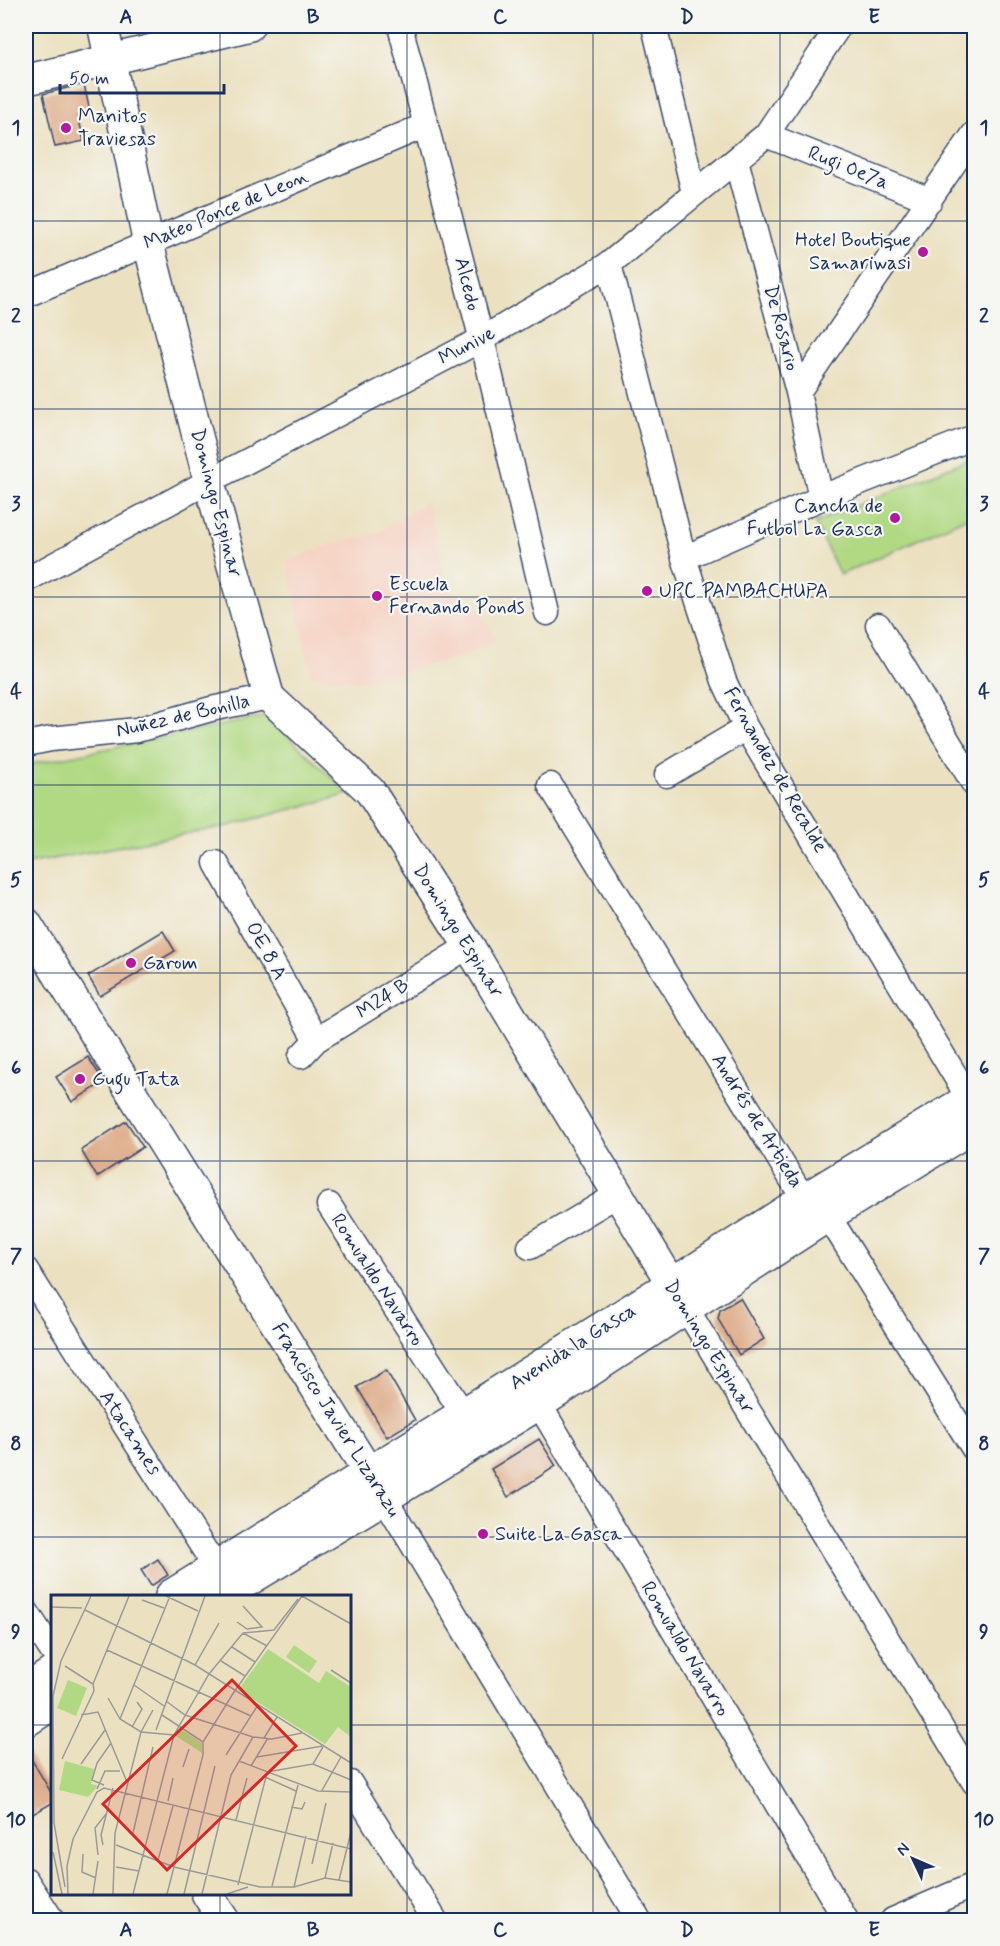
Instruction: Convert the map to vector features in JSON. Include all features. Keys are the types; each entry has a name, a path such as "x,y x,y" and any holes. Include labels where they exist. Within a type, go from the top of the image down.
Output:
{"main road":[{"name":"Avenida la Gasca","path":"179,1595 225,1588 377,1485 679,1297 973,1107"},
{"name":"Avenida la Gasca","path":"377,1485 464,1415 531,1390"},
{"path":"26,1691 51,1675"},
{"path":"26,1720 51,1704"}],"street":[{"name":"Domingo Espinar","path":"103,26 148,243 209,481 269,697 370,791 469,946 617,1195 975,1782"},
{"path":"26,80 249,26"},
{"name":"Alcedo","path":"400,26 482,339 547,613"},
{"path":"654,26 694,193"},
{"name":"Munive","path":"26,580 209,481 482,339 609,264 766,135 839,26"},
{"name":"Mateo Ponce de Leon","path":"26,295 426,125"},
{"path":"798,392 975,134"},
{"name":"Rugi Oe7a","path":"766,135 930,200"},
{"name":"De Rosario","path":"736,160 798,392 821,498"},
{"name":"Fernandez de Recalde","path":"609,264 684,558 724,681 746,728 973,1107"},
{"path":"684,558 821,498 975,437"},
{"path":"878,625 975,784"},
{"name":"Nuñez de Bonilla","path":"26,744 51,739 137,730 269,697"},
{"path":"667,775 746,728"},
{"name":"Andrés de Artieda","path":"550,785 797,1188 837,1230 975,1449"},
{"name":"OE 8 A","path":"216,862 308,1048"},
{"name":"Francisco Javier Lizarazu","path":"26,923 377,1485 639,1920"},
{"name":"M24 B","path":"308,1048 469,946"},
{"path":"530,1247 617,1195"},
{"name":"Romualdo Navarro","path":"329,1205 464,1415"},
{"name":"Atacames","path":"26,1270 225,1588"},
{"name":"Romualdo Navarro","path":"531,1390 846,1920"},
{"path":"26,1611 51,1649"},
{"path":"351,1785 435,1920"},
{"path":"26,1880 52,1920"},
{"path":"893,1920 975,1886"},
{"path":"208,1895 224,1920"}],"shaded area":[{"name":"Escuela Fernando Ponds","path":"426,502 438,539 444,588 477,604 497,641 464,656 365,682 311,676 287,561 339,541 377,534"}],"green space":[{"name":"Cancha de Futbol La Gasca","path":"969,459 974,470 974,514 840,575 815,523"},
{"path":"267,716 349,794 228,826 26,864 26,765"}],"building":[{"name":"Manitos Traviesas","path":"84,84 90,112 78,116 84,141 55,147 43,94"},
{"name":"Garom","path":"163,931 175,951 100,996 88,976"},
{"name":"Gugu Tata","path":"88,1057 104,1082 72,1102 56,1077"},
{"path":"126,1121 143,1147 97,1177 81,1150"},
{"path":"740,1298 764,1339 739,1355 718,1319 720,1310"},
{"path":"386,1370 415,1420 387,1437 357,1387"},
{"path":"539,1439 556,1466 508,1497 491,1469"},
{"path":"158,1559 168,1575 151,1586 141,1570"},
{"path":"26,1750 51,1792 51,1804 26,1818"}],"place":[{"name":"Manitos Traviesas","path":"66,128"},
{"name":"Hotel Boutique Samariwasi","path":"923,252"},
{"name":"Cancha de Futbol La Gasca","path":"895,518"},
{"name":"UPC PAMBACHUPA","path":"647,591"},
{"name":"Escuela Fernando Ponds","path":"377,596"},
{"name":"Garom","path":"131,963"},
{"name":"Gugu Tata","path":"80,1079"},
{"name":"Suite La Gasca","path":"483,1534"}]}
